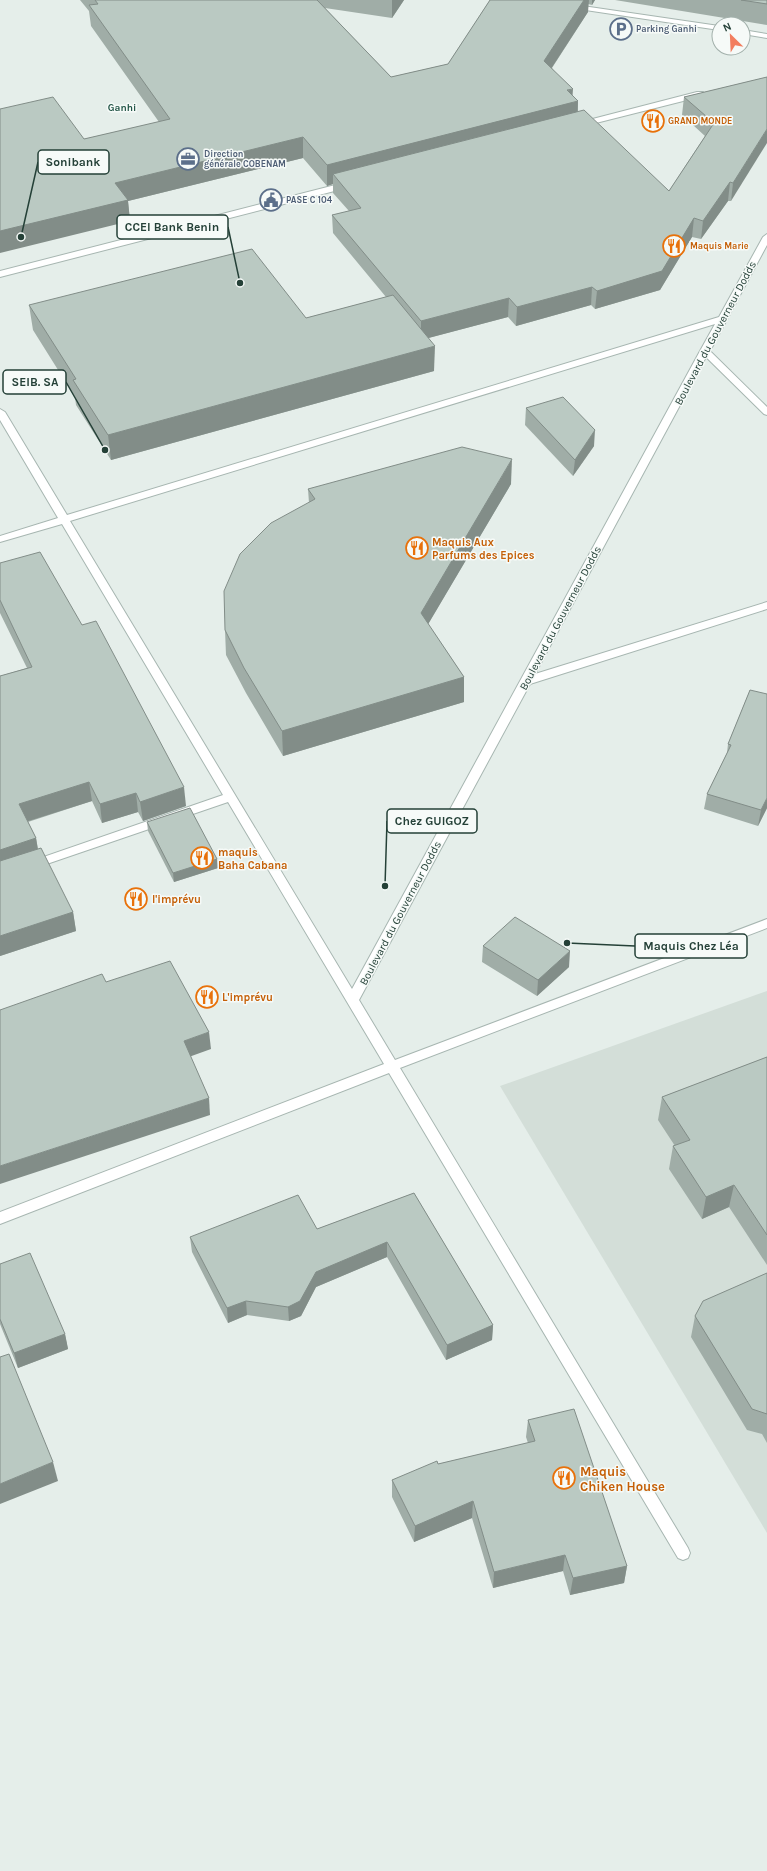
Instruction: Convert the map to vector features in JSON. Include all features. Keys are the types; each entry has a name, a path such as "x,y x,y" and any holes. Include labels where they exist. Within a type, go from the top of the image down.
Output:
{"street":[{"path":"565,5 711,27"},
{"path":"751,33 767,36"},
{"path":"568,128 706,93"},
{"path":"0,274 353,184"},
{"name":"Boulevard du Gouverneur Dodds","path":"353,999 767,236"},
{"path":"0,539 722,319"},
{"path":"705,351 767,412"},
{"path":"0,412 230,797 353,999 683,1553"},
{"path":"526,681 767,605"},
{"path":"0,876 230,797"},
{"path":"0,1218 767,923"}],"shaded area":[{"path":"767,991 767,1533 500,1086"}],"building":[{"path":"95,0 317,0 391,77 448,64 490,0 584,0 544,61 573,89 567,90 578,101 327,165 303,137 115,183 128,200 0,231 0,109 53,97 84,139 170,119 89,5 98,4"},
{"path":"741,0 767,0 767,4"},
{"path":"767,77 767,129 733,183 730,182 703,221 694,218 662,271 597,291 592,287 517,307 509,298 421,321 332,215 361,208 333,174 584,110 669,191 714,123 684,97"},
{"path":"252,249 306,318 393,295 435,346 108,435 73,380 76,379 29,305"},
{"path":"563,397 595,430 575,460 526,408"},
{"path":"462,447 512,459 421,613 464,677 282,731 244,668 225,630 224,591 240,554 271,523 315,499 308,489"},
{"path":"40,552 82,625 96,621 184,787 140,802 136,793 100,804 89,782 19,804 36,838 0,850 0,676 32,667 0,600 0,563"},
{"path":"750,690 767,694 767,798 761,810 707,794 731,745 728,744"},
{"path":"190,808 217,859 173,873 147,822"},
{"path":"41,848 73,912 0,936 0,861"},
{"path":"515,917 570,951 538,980 483,946"},
{"path":"170,961 209,1032 184,1041 209,1098 0,1166 0,1010 102,974 106,982"},
{"path":"767,1057 767,1235 734,1185 706,1197 673,1146 690,1140 662,1097"},
{"path":"414,1193 493,1325 447,1345 387,1242 316,1272 300,1301 288,1307 246,1301 227,1308 190,1237 298,1195 317,1229"},
{"path":"30,1253 65,1334 14,1353 0,1319 0,1264"},
{"path":"767,1273 767,1414 752,1409 695,1316 703,1301"},
{"path":"9,1354 53,1462 0,1484 0,1357"},
{"path":"574,1409 627,1566 573,1578 565,1555 494,1572 473,1501 415,1526 392,1480 437,1461 438,1464 535,1441 528,1420"}],"place":[{"name":"Parking Ganhi","path":"621,29"},
{"name":"GRAND MONDE","path":"653,121"},
{"name":"Direction générale COBENAM","path":"188,159"},
{"name":"PASE C 104","path":"271,200"},
{"name":"Sonibank","path":"21,237"},
{"name":"Maquis Marie","path":"674,246"},
{"name":"CCEI Bank Benin","path":"240,283"},
{"name":"SEIB. SA","path":"105,450"},
{"name":"Maquis Aux Parfums des Epices","path":"417,548"},
{"name":"maquis Baha Cabana","path":"202,858"},
{"name":"Chez GUIGOZ","path":"385,886"},
{"name":"l'imprévu","path":"136,899"},
{"name":"Maquis Chez Léa","path":"567,943"},
{"name":"L'imprévu","path":"207,997"},
{"name":"Maquis Chiken House","path":"564,1478"}],"district":[{"name":"Ganhi","path":"122,107"}]}
